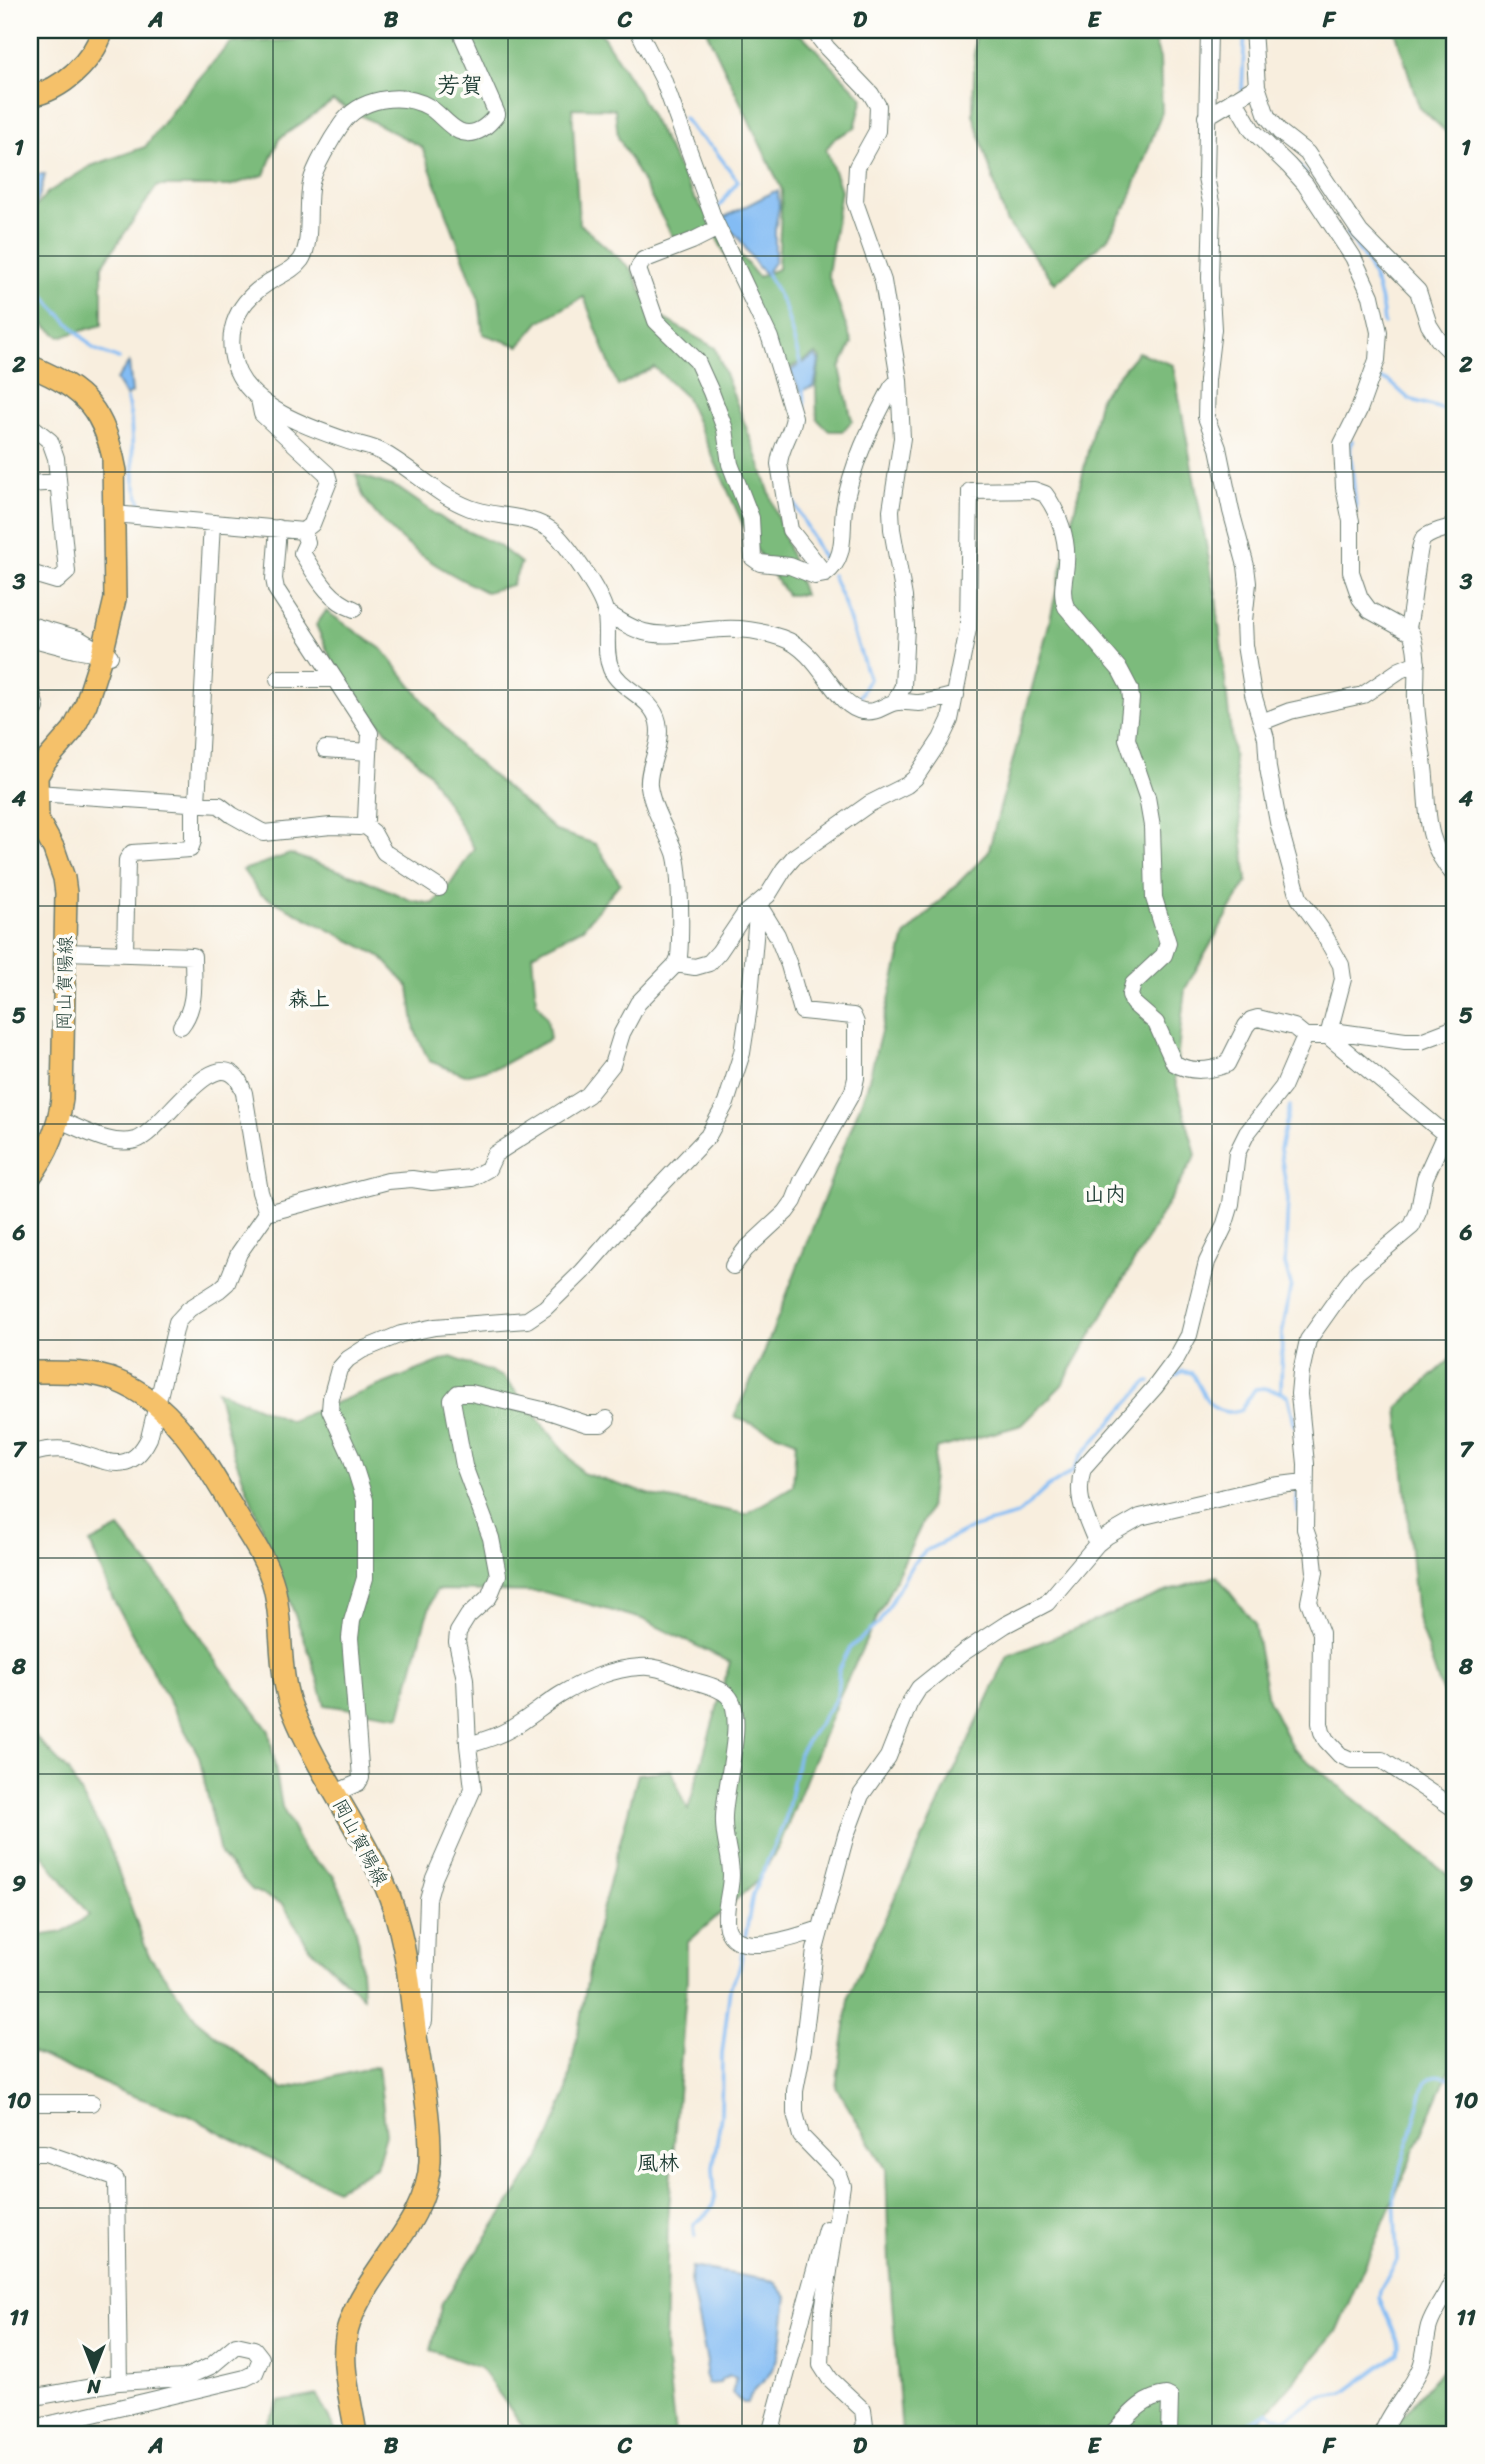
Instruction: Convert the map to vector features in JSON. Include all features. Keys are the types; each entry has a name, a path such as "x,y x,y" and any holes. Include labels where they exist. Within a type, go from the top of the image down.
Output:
{"main road":[{"path":"30,96 56,86 74,74 99,44 103,30"},
{"path":"30,366 56,377 76,390 94,408 106,430 113,457 117,515 115,599 106,655 73,730 46,761 37,776 35,798"},
{"name":"岡山賀陽線","path":"30,1177 51,1143 62,1099 66,893 54,849 38,820 35,798"},
{"name":"岡山賀陽線","path":"30,1372 92,1374 118,1381 177,1425 197,1449 260,1554 273,1585 291,1706 303,1735 384,1883 396,1914 405,1946 430,2123 430,2165 424,2193 412,2219 350,2322 345,2344 345,2365 356,2434"}],"street":[{"path":"30,1454 48,1449 65,1450 109,1464 123,1462 143,1450 157,1408 177,1322 189,1309 227,1283 239,1253 267,1213 388,1181 412,1179 432,1182 472,1178 488,1169 495,1154 588,1095 612,1065 622,1033 638,1003 676,964 680,943 677,862 649,785 658,747 658,721 645,701 613,673 605,642 606,612 597,591 561,539 549,528 534,522 473,510 448,498 379,451 292,419 259,399 245,385 235,366 234,322 251,294 292,269 303,257 311,180 341,124 363,105 382,99 417,101 431,108 461,132 477,132 497,114 460,30"},
{"path":"638,30 663,79 718,228 770,338 794,416 793,426 779,456 790,530 825,574"},
{"path":"606,612 633,628 659,635 724,629 781,638 797,645 811,656 849,706 860,711 884,709 895,702 903,686 906,627 903,587 891,510 902,438 899,380 883,281 855,202 857,167 877,131 878,106 872,94 813,30"},
{"path":"1209,30 1206,177 1212,208 1210,278 1213,329 1206,417 1218,448 1246,566 1248,583 1244,621 1245,645 1253,694 1262,722 1278,822 1295,889 1341,965 1343,979 1328,1036"},
{"path":"1253,30 1244,93 1252,130 1289,166 1356,243 1418,291 1429,325 1438,339 1455,356"},
{"path":"1206,117 1244,93"},
{"path":"1244,93 1273,125 1307,153 1356,243 1371,296 1380,349 1359,411 1342,444 1344,488 1351,521 1351,572 1360,598 1369,610 1409,625"},
{"path":"718,228 643,260 638,269 656,321 697,361 711,392 725,429 730,464 751,517 753,558 760,563 790,566 815,576 825,574 837,563 842,547 844,510 859,453 892,387 899,380"},
{"path":"259,399 262,414 327,474 329,481 312,524 303,531"},
{"path":"30,425 50,441 56,458 67,572 57,582 30,573"},
{"path":"30,484 58,482"},
{"path":"676,964 695,967 709,963 744,915 768,895 783,869 794,857 869,804 907,785 915,778 945,730 956,695 968,629 970,491 1034,490 1045,494 1062,526 1066,561 1062,596 1066,607 1120,670 1130,689 1127,739 1147,797 1152,826 1154,898 1168,943 1164,955 1133,984 1130,999 1156,1023 1171,1057 1180,1067 1201,1070 1227,1064 1246,1026 1251,1020 1258,1018 1294,1027 1305,1036 1328,1036 1340,1032 1421,1041 1455,1028"},
{"path":"117,515 303,531 307,542 302,553 316,577 345,606 354,609"},
{"path":"125,953 127,859 132,853 190,849 193,841 212,523"},
{"path":"1455,526 1428,536 1419,545 1409,625 1417,663 1416,700 1425,777 1425,810 1440,858 1455,876"},
{"path":"278,528 274,579 276,589 370,733 364,825"},
{"path":"30,625 79,639 106,655"},
{"path":"30,638 106,655"},
{"path":"1262,722 1290,711 1363,695 1399,670 1417,663"},
{"path":"278,679 334,679"},
{"path":"30,692 36,708 30,718"},
{"path":"895,702 920,703 956,695"},
{"path":"325,749 369,751"},
{"path":"35,798 219,805 264,833 364,825"},
{"path":"364,825 373,832 384,852 439,888"},
{"path":"733,1266 745,1250 786,1212 794,1201 802,1181 853,1091 856,1078 856,1023 853,1016 802,1011 777,935 758,904"},
{"path":"335,1793 358,1783 361,1778 350,1638 352,1621 365,1578 365,1500 351,1456 330,1410 340,1369 348,1359 362,1350 401,1334 461,1324 513,1323 527,1320 545,1308 582,1272 708,1136 726,1103 741,1053 749,1007 758,904"},
{"path":"65,952 193,956 192,1001 189,1016 181,1026"},
{"path":"1097,1544 1080,1500 1079,1484 1083,1468 1155,1387 1176,1359 1189,1335 1207,1262 1224,1227 1231,1204 1237,1153 1247,1133 1283,1087 1305,1036"},
{"path":"1328,1036 1445,1133 1424,1178 1419,1210 1412,1226 1357,1272 1308,1339 1299,1384 1306,1464 1298,1483 1315,1572 1309,1602 1321,1633 1321,1732 1346,1759 1377,1759 1455,1809"},
{"path":"59,1119 106,1139 122,1142 137,1139 149,1134 181,1098 211,1072 227,1071 237,1078 244,1093 260,1192 267,1213"},
{"path":"416,2038 424,2021 428,1899 434,1878 473,1789 468,1745 466,1679 457,1632 468,1616 489,1597 498,1575 491,1538 464,1466 452,1400 457,1393 471,1393 551,1412 587,1424 601,1423 607,1419"},
{"path":"859,2434 865,2426 863,2410 830,2379 821,2365 823,2311 842,2185 838,2174 801,2136 795,2113 795,2091 815,1950 846,1835 862,1795 888,1757 909,1704 919,1688 974,1645 1047,1603 1097,1544 1107,1536 1140,1517 1272,1486 1298,1483"},
{"path":"468,1745 510,1729 583,1683 629,1668 656,1668 717,1688 729,1696 735,1717 733,1757 724,1822 731,1863 727,1928 732,1935 760,1944 781,1942 820,1928"},
{"path":"30,2103 92,2103"},
{"path":"30,2153 45,2153 116,2180 119,2382"},
{"path":"771,2434 826,2229 836,2221"},
{"path":"1382,2434 1387,2421 1420,2370 1429,2326 1453,2283 1455,2273"},
{"path":"30,2398 119,2382 191,2376 211,2366 236,2345 254,2349 261,2358 255,2373 245,2378 30,2429"},
{"path":"1112,2434 1139,2405 1150,2398 1166,2395 1170,2397 1168,2434"}],"green space":[{"path":"314,30 599,30 636,88 695,199 758,277 778,269 782,190 706,30 783,30 803,36 863,98 855,128 835,138 826,149 841,190 828,274 852,343 840,368 852,421 843,431 829,431 817,419 816,389 820,358 816,354 786,370 712,229 686,241 674,239 618,137 615,109 572,108 579,223 632,270 652,312 715,348 755,450 804,595 787,595 750,540 686,397 654,367 618,386 584,297 539,322 519,346 483,334 479,300 422,147 333,101 279,139 264,175 229,186 157,186 102,266 102,325 60,337 42,323 30,294 30,215 47,193 91,166 145,147 178,103 230,43 296,40"},
{"path":"975,30 1151,30 1160,59 1162,112 1128,203 1107,239 1055,283 1006,221 973,114"},
{"path":"1395,30 1455,30 1455,140 1419,107"},
{"path":"1138,352 1173,365 1216,597 1247,881 1185,989 1175,1079 1196,1155 1062,1385 1022,1425 936,1449 929,1509 840,1695 779,1846 758,1880 687,1943 687,1979 668,2221 665,2345 675,2434 523,2434 525,2429 480,2368 431,2350 442,2303 540,2158 566,2096 596,1933 638,1774 671,1770 688,1810 730,1662 642,1619 544,1592 436,1590 400,1716 325,1705 312,1660 233,1452 217,1390 290,1421 451,1357 504,1377 582,1473 658,1497 746,1514 793,1486 796,1441 734,1417 764,1353 867,1087 905,936 988,853 1049,624 1100,397"},
{"path":"356,474 398,488 449,523 498,545 521,563 512,585 486,592 420,554 377,515 363,496"},
{"path":"326,611 383,650 461,748 556,831 596,844 620,883 583,928 532,954 536,1001 547,1018 550,1039 500,1066 465,1075 429,1061 415,1031 409,987 380,956 260,894 243,870 290,854 361,878 410,900 433,904 450,885 474,848 429,773 379,723 332,661 316,625"},
{"path":"1455,1355 1455,1708 1441,1689 1417,1618 1398,1407"},
{"path":"119,1528 173,1595 214,1658 269,1731 282,1807 304,1851 334,1876 353,1918 359,1944 363,1997 308,1946 283,1904 252,1890 220,1854 199,1756 113,1599 90,1543"},
{"path":"1217,1576 1254,1623 1268,1700 1293,1749 1455,1881 1455,2057 1336,2332 1249,2434 902,2434 889,2262 886,2169 836,2087 850,1993 1008,1656 1162,1593"},
{"path":"30,1731 68,1771 107,1840 148,1954 198,2021 283,2089 378,2066 386,2134 376,2168 337,2189 283,2166 188,2115 125,2093 30,2051 30,1937 64,1932 89,1915 30,1839"},
{"path":"1455,2354 1455,2434 1388,2434"},
{"path":"317,2395 337,2434 260,2434 279,2402"}],"water":[{"path":"30,174 45,174 38,199 30,210"},
{"path":"778,191 775,261 768,271 768,276 758,267 738,237 719,220"},
{"path":"815,356 819,361 814,387 800,391 790,371"},
{"path":"129,362 132,393 126,396 116,380"},
{"path":"692,2267 774,2281 787,2297 775,2365 747,2403 732,2394 736,2378 730,2376 722,2379 720,2383 708,2384 705,2377 707,2362 690,2280"}],"waterway":[{"path":"1242,90 1245,30"},
{"path":"684,118 696,134 714,149 738,181 717,209"},
{"path":"1278,144 1306,174"},
{"path":"1346,233 1361,253 1372,275 1383,311 1384,324"},
{"path":"767,273 785,308 801,366"},
{"path":"30,275 51,305 94,349 119,359"},
{"path":"1377,378 1389,381 1409,399 1455,413"},
{"path":"796,437 803,419 803,388"},
{"path":"127,399 131,420 134,481 141,504"},
{"path":"1352,441 1350,449 1356,509"},
{"path":"792,498 825,562"},
{"path":"832,575 869,679 856,703"},
{"path":"1290,1106 1280,1149 1288,1199 1285,1264 1291,1285 1282,1334 1281,1392 1288,1396 1295,1426"},
{"path":"1171,1378 1183,1371 1192,1373 1209,1403 1222,1411 1241,1410 1255,1389 1281,1392"},
{"path":"745,1938 753,1894 786,1818 799,1753 837,1697 839,1669 849,1649 879,1623 912,1565 925,1551 974,1527 1017,1515 1048,1487 1073,1471 1081,1456 1146,1383 1150,1382"},
{"path":"1296,1489 1298,1512"},
{"path":"695,2236 694,2224 707,2214 715,2197 713,2168 721,2115 722,2055 730,1988 740,1966 743,1949"},
{"path":"1234,2434 1269,2412 1275,2417 1287,2418 1319,2397 1344,2393 1398,2353 1399,2346 1379,2297 1397,2260 1394,2193 1425,2083 1435,2076 1455,2080"}],"district":[{"name":"芳賀","path":"460,85"},
{"name":"森上","path":"309,999"},
{"name":"山内","path":"1105,1194"},
{"name":"風林","path":"658,2163"}]}
